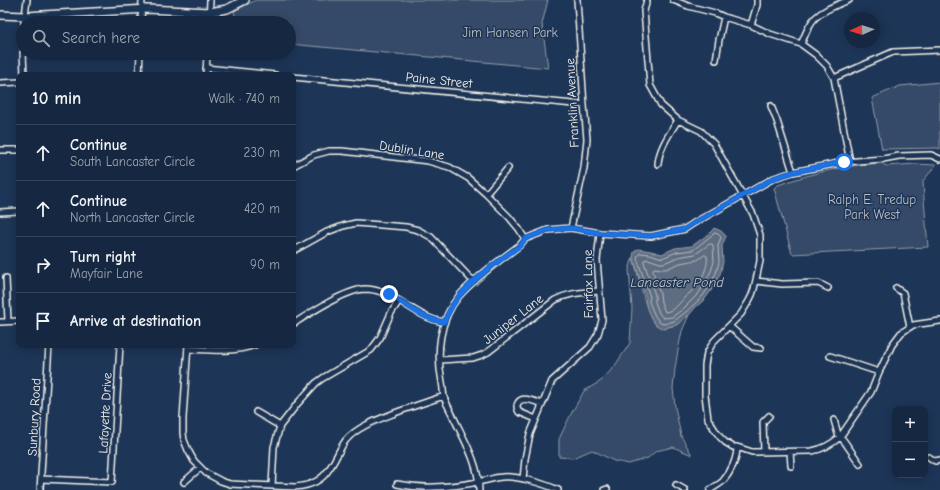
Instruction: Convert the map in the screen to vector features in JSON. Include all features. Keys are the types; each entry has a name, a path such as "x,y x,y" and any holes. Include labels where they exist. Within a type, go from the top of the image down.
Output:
{"street":[{"path":"25,16 27,0"},
{"path":"140,16 142,0"},
{"path":"210,0 210,16"},
{"path":"67,16 141,9 210,12 227,9 245,0"},
{"name":"Franklin Avenue","path":"571,228 585,162 587,139 577,0"},
{"path":"647,0 644,11 650,85 661,105 678,120 701,131 714,144 753,214 760,235 760,260 754,290 741,314 714,341 707,353 705,365 705,395 708,419 720,437 733,447 752,452 819,450 840,437 871,392 892,345 901,333 913,325 940,321"},
{"path":"673,0 688,6 715,12 724,17 751,25 770,34 801,44 822,60 834,78 850,162"},
{"path":"751,25 757,5 756,0"},
{"path":"801,44 807,29 814,19 826,10 849,0"},
{"path":"0,15 16,18"},
{"path":"716,60 724,17"},
{"path":"834,78 893,52 940,50"},
{"path":"23,60 24,72"},
{"path":"139,72 140,60"},
{"path":"206,72 207,60"},
{"path":"206,68 245,72"},
{"name":"Paine Street","path":"296,77 584,105"},
{"path":"0,83 16,82"},
{"path":"771,106 793,172"},
{"path":"658,164 658,156 678,120"},
{"path":"0,150 16,150"},
{"name":"Dublin Lane","path":"296,164 314,155 329,151 342,151 428,161 449,167 468,178 486,194 509,217 525,239"},
{"path":"479,490 479,482 475,464 444,396 440,374 441,336 444,322 448,313 459,296 474,281 520,246 525,239 548,230 571,228 600,233 651,236 685,229 774,178 793,172 850,162 899,156 931,155 940,159"},
{"path":"486,194 508,168"},
{"path":"0,212 16,211"},
{"path":"296,250 327,232 343,226 356,224 406,227 418,230 431,237 474,281"},
{"name":"Fairfax Lane","path":"523,478 530,434 552,381 590,347 598,334 602,320 597,260 600,233"},
{"path":"6,278 8,321"},
{"path":"756,281 782,284 818,283 828,288"},
{"path":"896,288 903,293 910,327"},
{"path":"296,322 345,294 362,289 369,289 389,294 427,318 438,322 444,322"},
{"name":"Juniper Lane","path":"440,360 473,358 482,355 496,346 555,300 573,293 599,291"},
{"path":"272,486 274,447 280,426 316,383 371,350 380,338 391,313 399,301"},
{"path":"0,322 16,321"},
{"path":"729,326 753,347 762,348"},
{"name":"Sunbury Road","path":"40,490 49,348"},
{"name":"Lafayette Drive","path":"41,479 112,482 120,348"},
{"path":"188,348 183,433 184,440 194,461 200,468 213,478 230,484 295,487 313,483 329,470 340,448 355,432 373,421 444,396"},
{"path":"202,348 230,350 245,348"},
{"path":"830,356 879,372"},
{"path":"536,419 519,412 517,404 523,399 542,404"},
{"path":"256,412 280,426"},
{"path":"764,452 763,422 770,416"},
{"path":"834,420 838,434 860,464"},
{"path":"710,490 723,482 731,469 737,454 737,447"},
{"path":"790,452 791,466"},
{"path":"929,457 935,461 940,460"},
{"path":"184,482 200,468"},
{"path":"396,484 407,488 439,490 503,476 523,478 558,490"},
{"path":"676,485 685,490"}],"green space":[{"name":"Jim Hansen Park","path":"256,0 548,0 542,24 548,68 296,45 296,16 235,16 234,11"},
{"path":"940,82 940,149 882,149 872,98 900,86"},
{"name":"Ralph E. Tredup Park West","path":"882,163 886,166 916,164 936,165 923,181 928,247 792,254 774,188 778,185 816,173"},
{"path":"633,257 645,302 651,318 665,329 676,325 689,315 682,331 673,388 681,436 692,455 673,447 656,451 648,458 629,464 614,461 592,450 573,458 559,457 559,439 584,391 601,381 614,367 630,343 632,308 629,270"}],"water":[{"name":"Lancaster Pond","path":"714,228 721,231 726,236 722,246 723,262 720,274 712,289 705,299 689,315 676,325 665,329 657,326 648,312 646,298 633,257 634,252 638,249 662,254 675,248 692,246 710,233"}],"route":[{"path":"389,294 427,318 438,322 444,322 459,296 474,281 520,246 525,239 548,230 571,228 600,233 651,236 685,229 774,178 793,172 844,162"}]}
